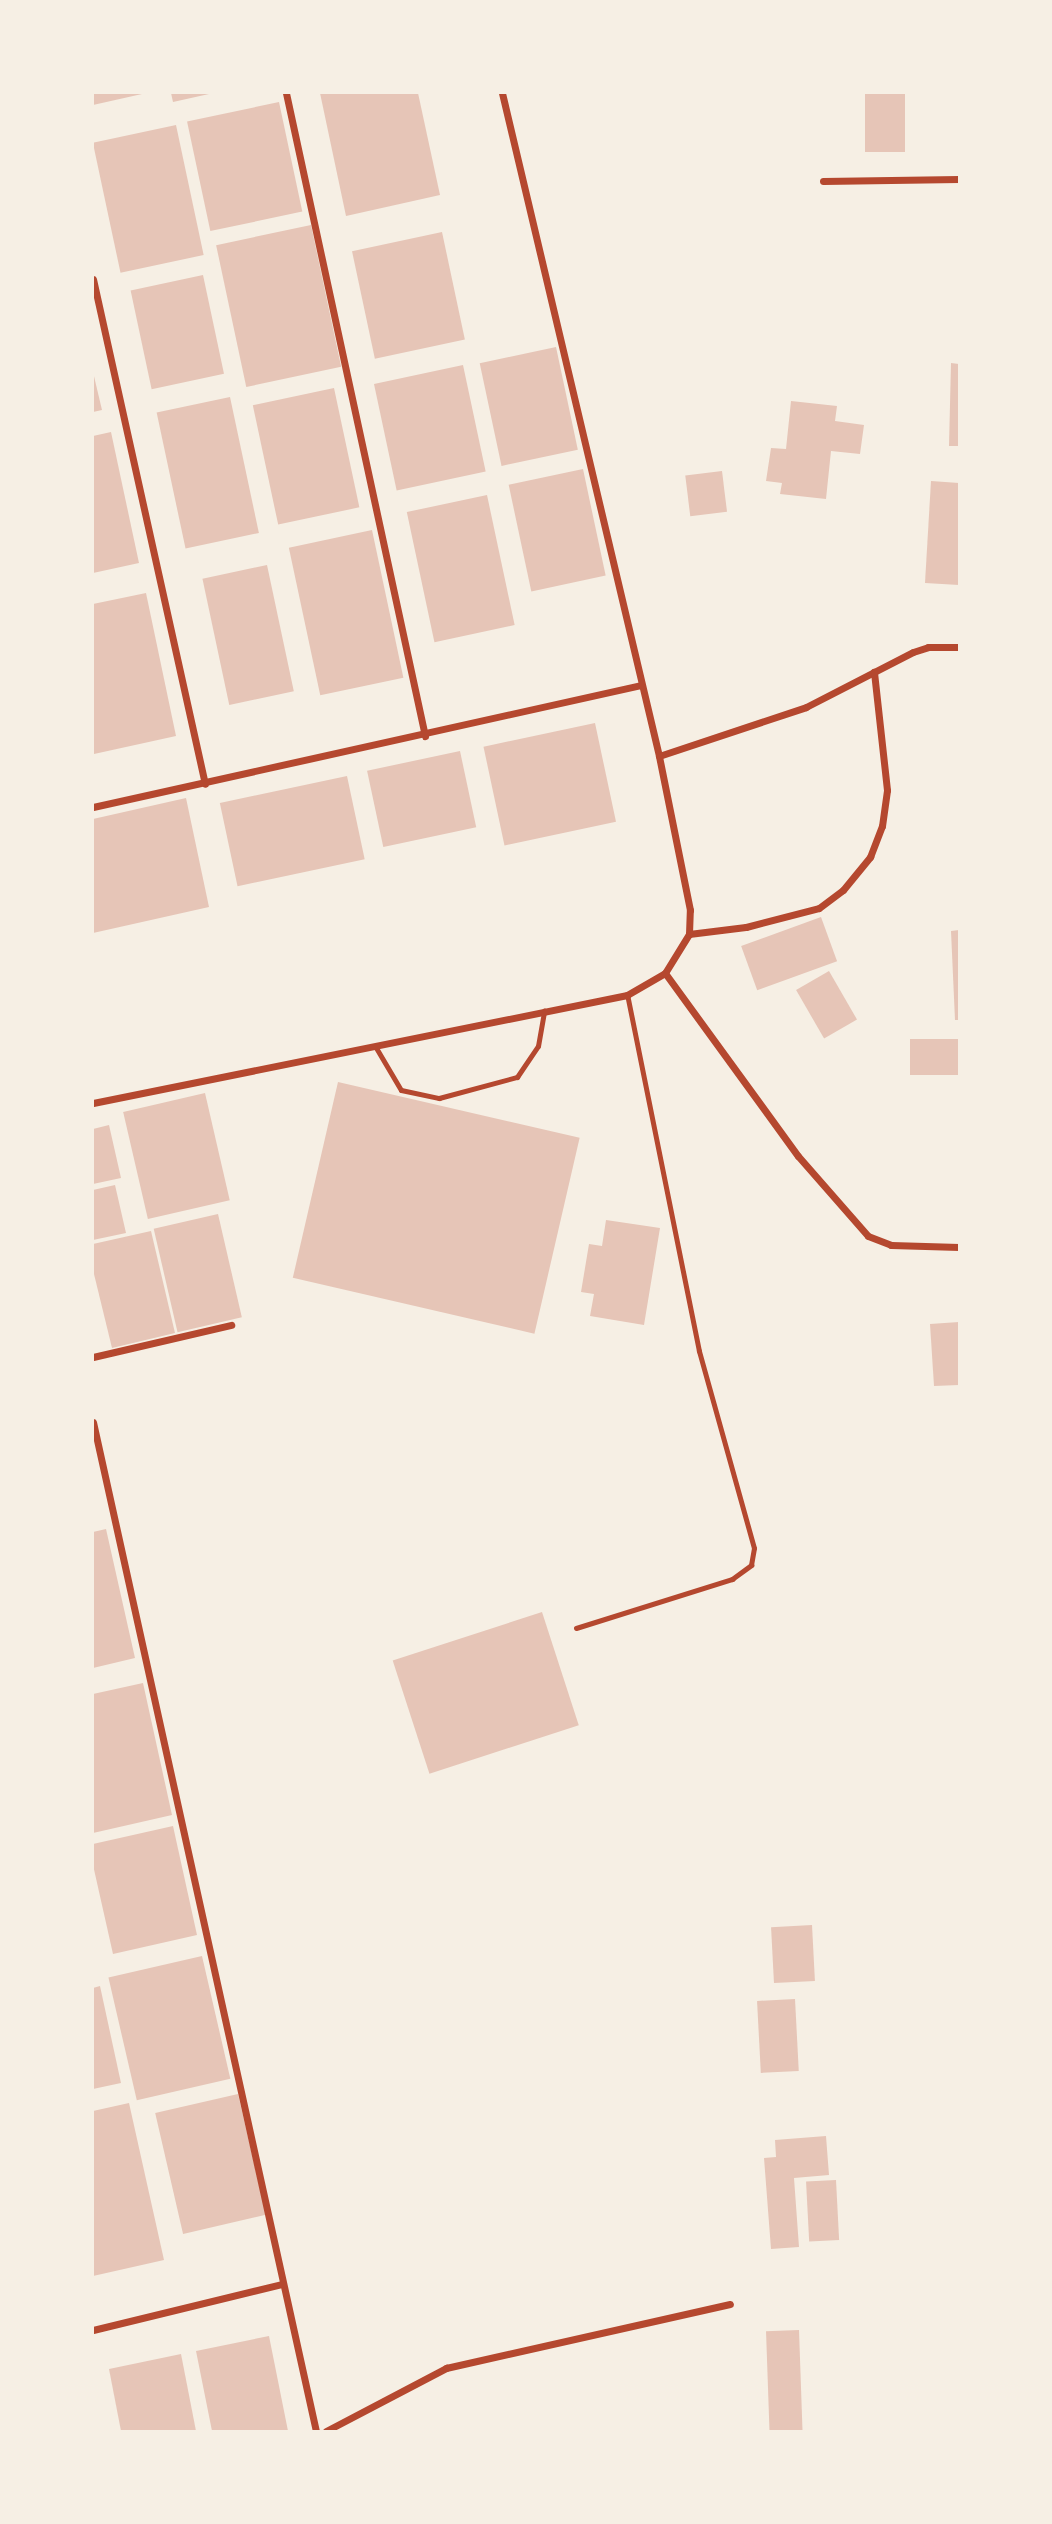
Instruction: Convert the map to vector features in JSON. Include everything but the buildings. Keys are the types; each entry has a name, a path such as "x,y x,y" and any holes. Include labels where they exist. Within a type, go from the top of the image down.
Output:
{"street":[{"path":"286,93 425,736"},
{"path":"93,1103 627,995 666,973 689,934 690,910 659,756 502,93"},
{"path":"823,181 959,179"},
{"path":"93,279 205,784"},
{"path":"659,756 806,707 928,647 959,646"},
{"path":"689,934 746,927 819,908 843,890 870,857 882,826 887,790 874,672"},
{"path":"93,807 425,736 641,685"},
{"path":"666,973 798,1156 868,1236 891,1245 959,1247"},
{"path":"93,1357 230,1325"},
{"path":"93,1422 316,2431"},
{"path":"93,2330 282,2284"},
{"path":"326,2431 446,2368 730,2304"}],"lane":[{"path":"576,1628 732,1579 751,1565 754,1548 699,1351 627,995"},
{"path":"375,1046 401,1090 439,1098 517,1077 538,1046 544,1011"}]}
